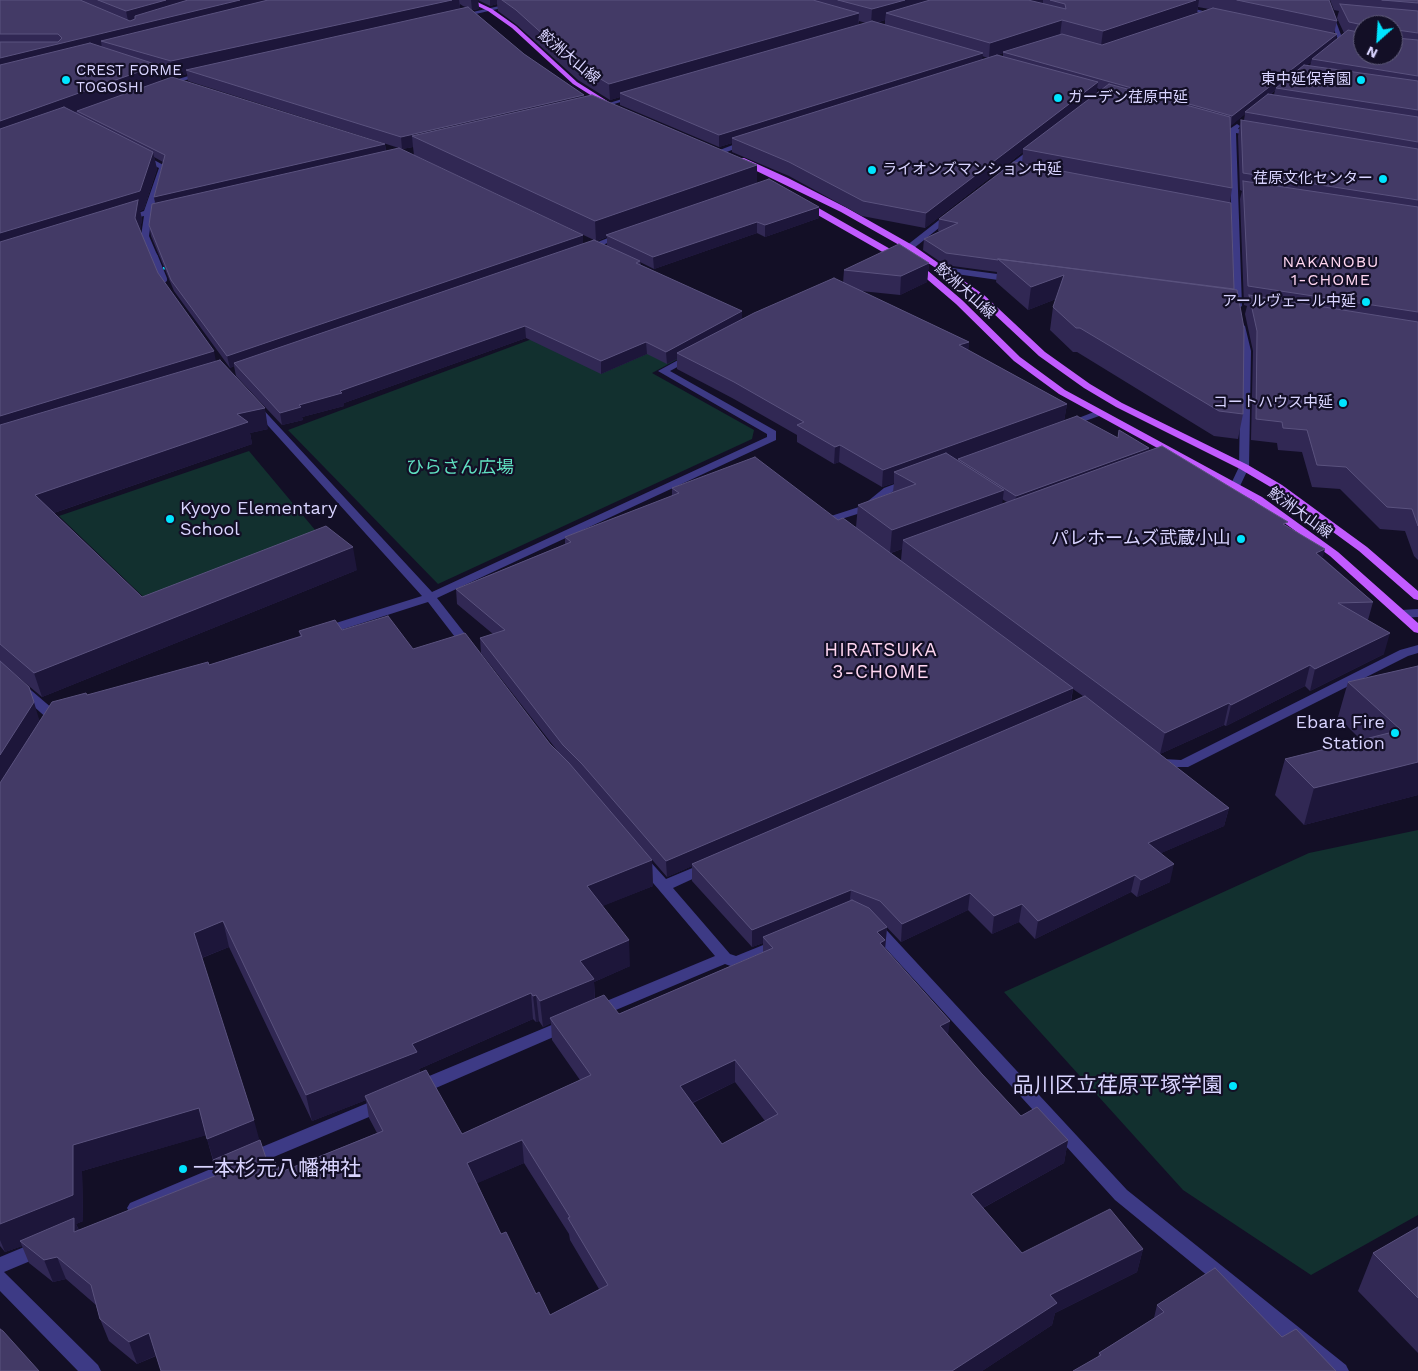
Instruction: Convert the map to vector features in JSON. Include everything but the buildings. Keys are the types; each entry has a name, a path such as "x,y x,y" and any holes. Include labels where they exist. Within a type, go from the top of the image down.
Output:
{"main road":[{"name":"鮫洲大山線","path":"468,0 490,10 514,27 575,82 608,104 626,112"},
{"path":"457,7 474,16"},
{"name":"鮫洲大山線","path":"589,108 611,116"},
{"name":"鮫洲大山線","path":"717,150 786,180 911,248 981,297 1042,354 1087,386 1119,405 1244,467 1278,487 1363,549 1418,598"},
{"name":"鮫洲大山線","path":"795,199 893,258 924,272 941,286 1017,360 1062,392 1258,499 1334,554 1418,628"}],"street":[{"path":"450,18 474,16 490,10 534,0"},
{"path":"1149,0 1226,17"},
{"path":"1325,0 1346,42"},
{"path":"1192,20 1211,14"},
{"path":"1331,14 1341,15"},
{"path":"1332,40 1346,42"},
{"path":"1335,48 1346,42"},
{"path":"153,88 172,81 209,72"},
{"path":"163,78 189,86"},
{"path":"589,108 646,94"},
{"path":"1204,123 1262,136"},
{"path":"1232,130 1240,124"},
{"path":"1232,130 1238,309 1246,351 1244,467 1235,486"},
{"path":"717,150 756,140"},
{"path":"997,178 1040,146"},
{"path":"131,151 163,167 148,212 145,236 164,282"},
{"path":"1010,168 1020,170"},
{"path":"1234,194 1244,195"},
{"path":"111,223 175,205"},
{"path":"893,258 911,248 960,207"},
{"path":"1225,209 1235,211"},
{"path":"576,252 590,244 631,233"},
{"path":"590,244 603,250"},
{"path":"945,270 1024,280"},
{"path":"317,633 430,597 749,454 772,438 772,433 664,371 703,350"},
{"path":"247,396 430,597 477,658"},
{"path":"1058,428 1099,413"},
{"path":"1159,460 1174,454"},
{"path":"850,530 832,516 866,508 888,490 916,479"},
{"path":"1401,614 1418,613"},
{"path":"1144,751 1160,763 1183,764 1404,653 1418,649"},
{"path":"0,670 57,720"},
{"path":"632,849 725,958 736,962 788,940"},
{"path":"663,886 716,863"},
{"path":"858,918 873,924 1120,1195 1339,1371"},
{"path":"122,1214 725,958"},
{"path":"0,1266 52,1244"},
{"path":"0,1279 91,1371"}],"green space":[{"name":"ひらさん広場","path":"599,314 691,352 652,373 754,430 752,439 438,584 288,430"},
{"path":"249,451 326,543 158,611 59,516"},
{"name":"品川区立荏原平塚学園","path":"1418,830 1418,1215 1311,1275 1183,1190 1004,992 1309,853"}],"railway":[{"path":"145,274 178,264"}],"place":[{"name":"CREST FORME TOGOSHI","path":"66,80"},
{"name":"東中延保育園","path":"1361,80"},
{"name":"ガーデン荏原中延","path":"1058,98"},
{"name":"ライオンズマンション中延","path":"872,170"},
{"name":"荏原文化センター","path":"1383,179"},
{"name":"アールヴェール中延","path":"1366,302"},
{"name":"コートハウス中延","path":"1343,403"},
{"name":"Kyoyo Elementary School","path":"170,519"},
{"name":"パレホームズ武蔵小山","path":"1241,539"},
{"name":"Ebara Fire Station","path":"1395,733"},
{"name":"品川区立荏原平塚学園","path":"1233,1086"},
{"name":"一本杉元八幡神社","path":"183,1169"}],"district":[{"name":"NAKANOBU 1-CHOME","path":"1331,271"},
{"name":"HIRATSUKA 3-CHOME","path":"881,661"}]}
